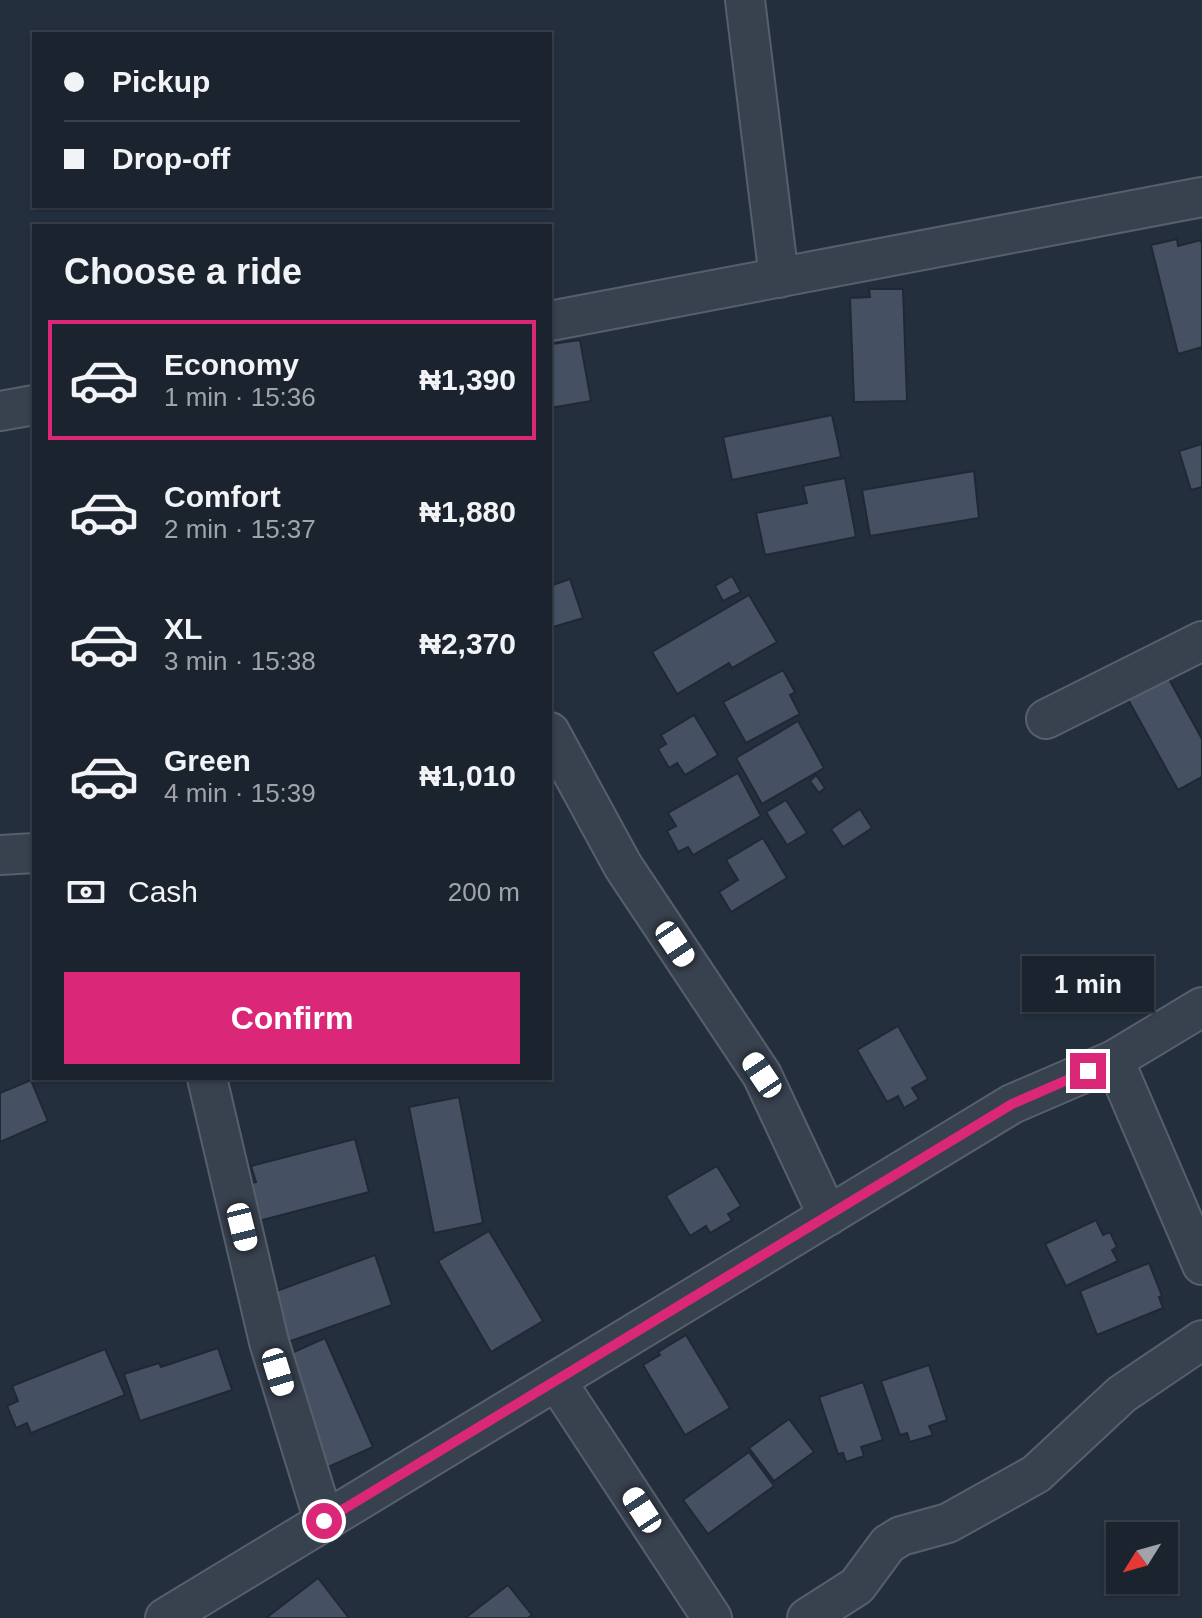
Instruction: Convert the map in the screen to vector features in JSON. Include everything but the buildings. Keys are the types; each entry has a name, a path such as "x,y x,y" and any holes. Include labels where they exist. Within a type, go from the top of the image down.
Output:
{"street":[{"path":"745,0 779,278"},
{"path":"552,321 1202,197"},
{"path":"0,411 32,405"},
{"path":"1046,719 1202,641"},
{"path":"552,736 623,866 762,1075 828,1216"},
{"path":"0,855 32,853"},
{"path":"165,1618 1012,1104 1114,1060 1202,1007"},
{"path":"1114,1060 1202,1265"},
{"path":"207,1080 269,1342 324,1521"},
{"path":"807,1618 857,1586 888,1544 901,1536 948,1523 1036,1474 1122,1394 1202,1340"},
{"path":"557,1382 712,1618"}],"route":[{"path":"324,1521 1012,1104 1088,1071"}]}
